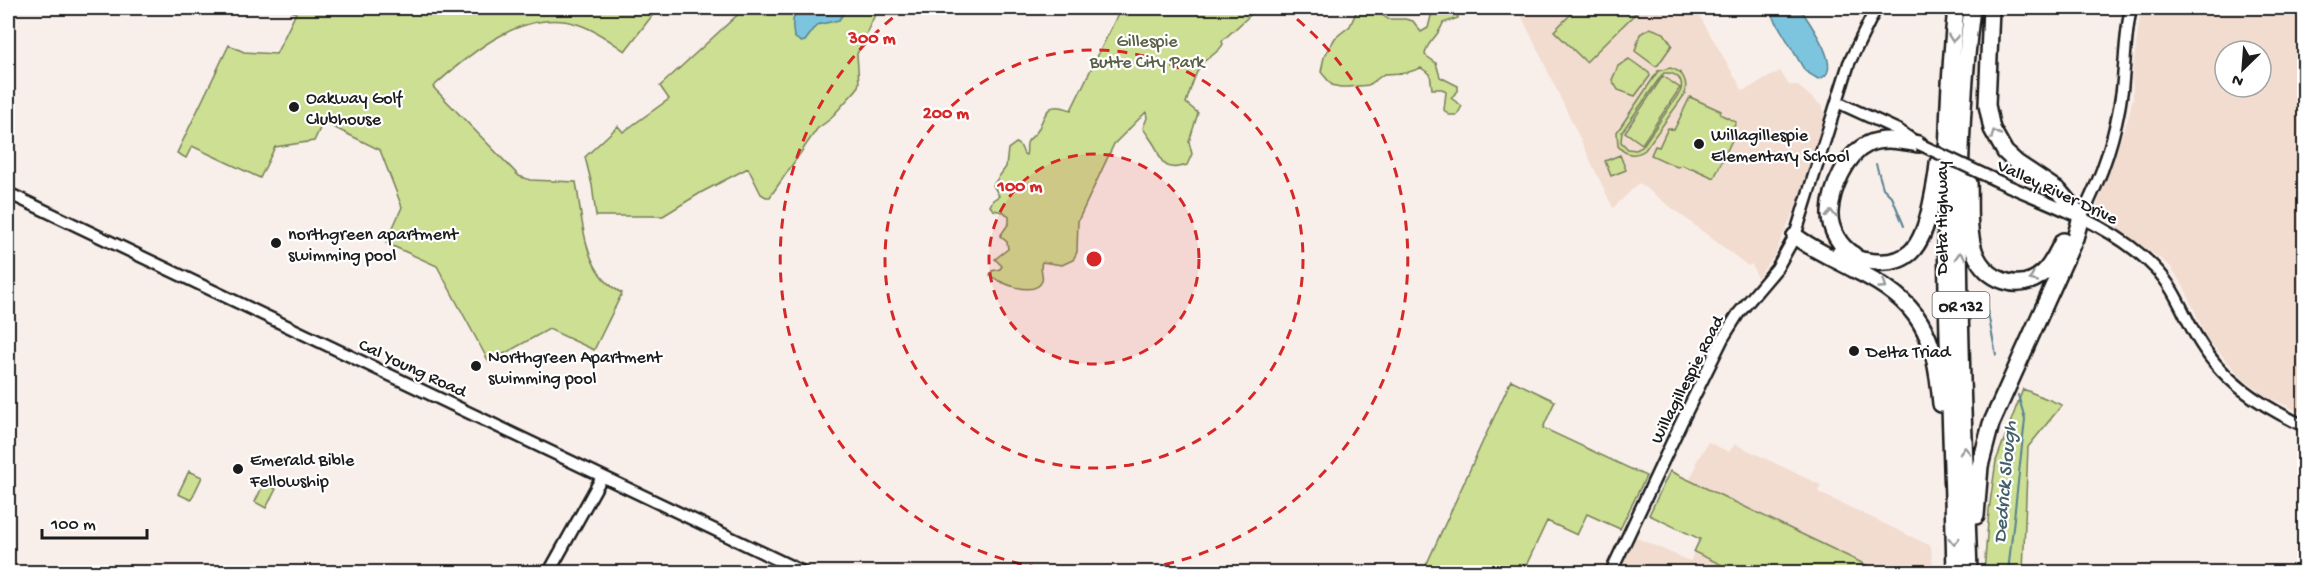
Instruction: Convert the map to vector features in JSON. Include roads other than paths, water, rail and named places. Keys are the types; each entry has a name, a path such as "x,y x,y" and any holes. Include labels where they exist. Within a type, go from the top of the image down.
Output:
{"highway":[{"name":"Delta Highway","path":"1955,573 1946,203 1950,69 1956,8"},
{"name":"Delta Highway","path":"1971,573 1959,212 1961,129 1972,8"},
{"path":"1991,8 1987,105 1992,129 2005,152 2017,163 2060,191 2081,217"},
{"path":"1969,37 1967,120 1970,230 1975,253 1981,265 1991,275 2004,281 2025,283 2038,277 2046,271 2064,238 2081,217"},
{"path":"1795,236 1808,239 1848,258 1881,263 1894,261 1912,252 1920,243 1928,218 1950,69"},
{"path":"1862,260 1848,252 1840,243 1831,225 1832,203 1844,170 1863,146 1875,141 1895,140 1918,144"},
{"path":"1971,573 1979,475 1988,434 2006,388 2075,238 2081,217"},
{"path":"1795,236 1806,245 1870,277 1894,292 1914,311 1923,325 1936,363 1953,510"}],"main road":[{"name":"Willagillespie Road","path":"1611,573 1681,423 1724,338 1738,314 1777,268 1795,236 1849,63 1876,8"},
{"path":"2081,217 2101,176 2113,139 2122,92 2131,8"},
{"name":"Valley River Drive","path":"1837,102 1898,130 1918,144 2081,217 2120,238 2155,267 2169,284 2203,348 2236,386 2268,408 2304,426"},
{"name":"Cal Young Road","path":"8,193 803,573"},
{"path":"549,573 602,477"}],"water":[{"path":"805,8 847,8 839,20 817,25 805,41 801,42 794,37 793,24 794,17"},
{"path":"1768,8 1800,8 1823,46 1829,67 1826,75 1818,79 1805,71"}],"waterway":[{"name":"Dedrick Slough","path":"1876,164 1883,188 1892,197 1904,226"},
{"name":"Dedrick Slough","path":"1986,303 1996,355"},
{"name":"Dedrick Slough","path":"2008,572 2025,419 2018,395"}],"place":[{"name":"Oakway Golf Clubhouse","path":"294,107"},
{"name":"Willagillespie Elementary School","path":"1699,144"},
{"name":"northgreen apartment swimming pool","path":"276,243"},
{"name":"Delta Triad","path":"1854,351"},
{"name":"Northgreen Apartment swimming pool","path":"476,366"},
{"name":"Emerald Bible Fellowship","path":"238,469"}],"park label":[{"name":"Gillespie Butte City Park","path":"1147,50"}]}
